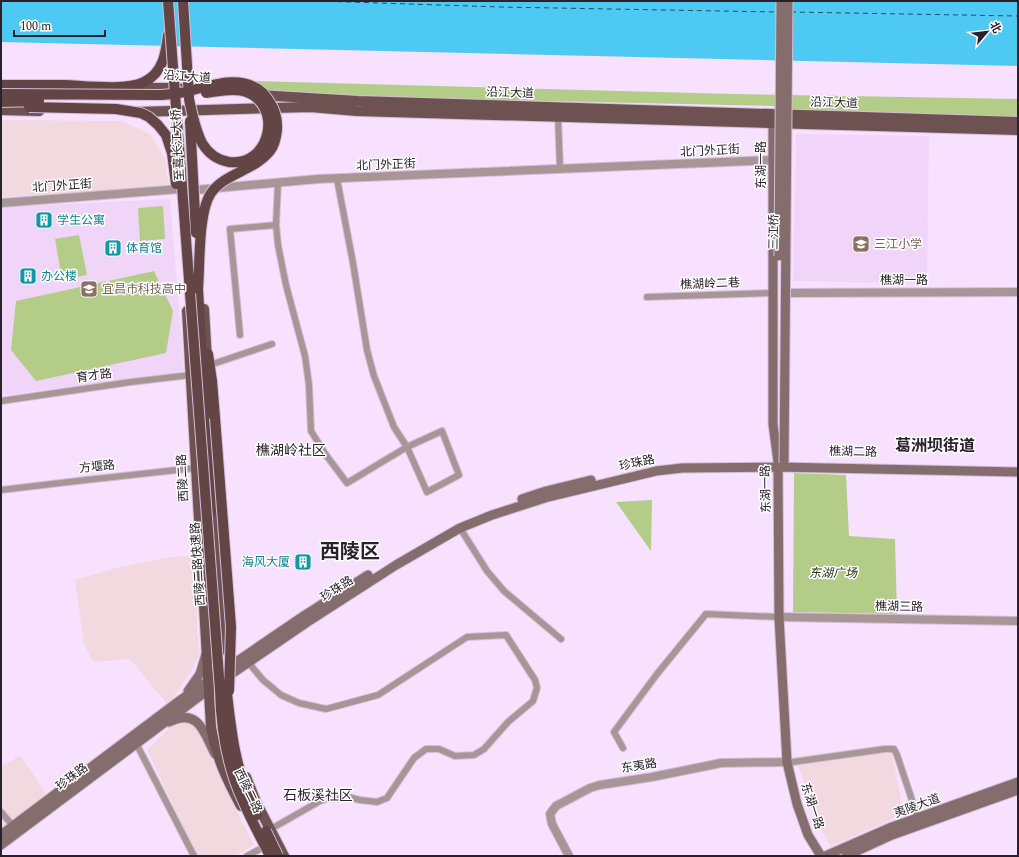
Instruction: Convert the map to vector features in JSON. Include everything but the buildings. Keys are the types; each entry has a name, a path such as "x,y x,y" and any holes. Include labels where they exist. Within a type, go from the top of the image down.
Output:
{"highway":[{"name":"至喜长江大桥","path":"168,1 188,261"},
{"name":"至喜长江大桥","path":"183,1 198,288"},
{"path":"1,85 111,87 144,82 152,77 160,67 166,55 169,21"},
{"path":"1,94 161,95 233,82 249,84 264,94 272,106 277,119 277,133 274,142 270,150 262,159 217,186 211,193 206,203 202,218 198,288"},
{"path":"1,102 160,101 180,99 224,90 242,91 258,99 267,114 269,127 264,145 255,154 244,160 234,162 217,158 209,152 196,128 189,95"},
{"path":"1,109 116,109 141,113 154,121 166,135 172,153 188,261"},
{"name":"西陵二路快速路","path":"188,261 221,718 229,760 242,800 270,856"},
{"name":"西陵二路快速路","path":"198,288 213,548 232,741 241,779 278,856"},
{"path":"207,348 212,381 231,627 228,703"}],"main road":[{"name":"三江桥","path":"781,1 781,465"},
{"name":"三江桥","path":"781,465 788,1"},
{"name":"沿江大道","path":"1,89 171,88 189,95 773,118 1018,130"},
{"name":"西陵二路","path":"171,88 180,189 211,727 224,772 264,852"},
{"path":"189,95 192,111 207,348"},
{"name":"沿江大道","path":"1,109 122,112 310,107 357,111 558,116 773,118"},
{"name":"东湖一路","path":"773,118 773,424 781,465"},
{"name":"沿江大道","path":"791,119 1018,122"},
{"path":"791,119 788,422 781,465 782,617 787,678 790,762 813,831 825,856"},
{"name":"西陵二路","path":"209,366 207,382 228,671 233,720 244,772 256,802 284,856"},
{"name":"珍珠路","path":"1,844 136,743 208,685 302,617 394,559 456,523 546,490 654,465 681,462 781,465"},
{"name":"樵湖二路","path":"781,465 1018,467"},
{"name":"樵湖二路","path":"781,465 1018,472"},
{"name":"珍珠路","path":"228,671 248,662 396,565 460,528 492,515 548,497 656,471 682,468 781,465"},
{"path":"179,701 193,686 200,674 206,653"},
{"name":"珍珠路","path":"1,835 179,701 208,685"},
{"path":"149,733 175,719 185,717 195,720 203,731 224,772"},
{"name":"夷陵大道","path":"825,856 889,828 1018,782"},
{"name":"夷陵大道","path":"846,856 892,835 1018,790"}],"street":[{"path":"558,116 560,169"},
{"name":"北门外正街","path":"1,203 180,189 196,190 337,179 773,160"},
{"path":"278,183 276,225 286,285 305,356 309,386 311,432 347,483 407,447 442,430 459,475 427,492 407,447 394,427 374,376 367,350 353,263 337,179"},
{"path":"240,335 230,229 276,225"},
{"name":"樵湖岭二巷","path":"647,297 773,292"},
{"name":"樵湖一路","path":"789,293 1018,292"},
{"path":"209,366 272,344"},
{"name":"育才路","path":"1,401 190,375"},
{"name":"方堰路","path":"1,490 195,468"},
{"path":"460,528 487,571 504,591 561,639"},
{"path":"624,748 614,732 657,674 706,614 782,617"},
{"name":"樵湖三路","path":"782,617 1018,621"},
{"path":"248,662 263,680 281,695 299,704 326,709 378,695 467,637 506,635 535,680 536,688 533,701 508,722 484,749 474,755 456,756 439,749 426,749 414,758 387,798 377,802 340,795 320,801 271,829"},
{"path":"136,743 194,856"},
{"path":"790,762 863,751 894,749 918,818"},
{"name":"东夷路","path":"569,856 552,824 550,814 556,806 590,788 721,763 790,762"},
{"path":"1,812 13,826"},
{"path":"247,856 264,852"}],"shaded area":[{"path":"1,120 122,121 150,134 165,158 169,188 1,197"},
{"path":"796,134 929,136 927,284 793,281"},
{"name":"宜昌市科技高中","path":"170,199 184,371 1,396 1,207"},
{"path":"197,555 197,631 200,653 193,668 168,705 130,659 93,662 84,644 75,580 119,567 171,557"},
{"path":"175,722 196,724 221,780 254,845 235,856 197,856 147,750"},
{"path":"890,744 904,814 831,846 821,829 795,757"},
{"path":"20,755 48,796 1,832 1,766"}],"green space":[{"path":"255,81 733,94 1018,99 1018,119 803,113 772,106 271,95"},
{"path":"163,206 165,239 140,241 138,208"},
{"path":"79,235 87,275 62,280 55,239"},
{"path":"154,271 173,311 166,353 36,381 11,350 16,301"},
{"name":"东湖广场","path":"794,473 846,475 849,536 895,539 897,614 793,612"},
{"path":"652,500 651,551 616,502"}],"water":[{"path":"1,1 1018,1 1018,66 1,42"}],"ferry route":[{"path":"319,1 500,7 776,12"},
{"path":"791,12 1018,16"}],"place":[{"name":"学生公寓","path":"44,220"},
{"name":"三江小学","path":"861,244"},
{"name":"体育馆","path":"113,248"},
{"name":"办公楼","path":"28,276"},
{"name":"宜昌市科技高中","path":"89,289"},
{"name":"海风大厦","path":"303,562"}],"district":[{"name":"葛洲坝街道","path":"935,446"},
{"name":"樵湖岭社区","path":"291,450"},
{"name":"西陵区","path":"350,552"},
{"name":"石板溪社区","path":"318,795"}]}
